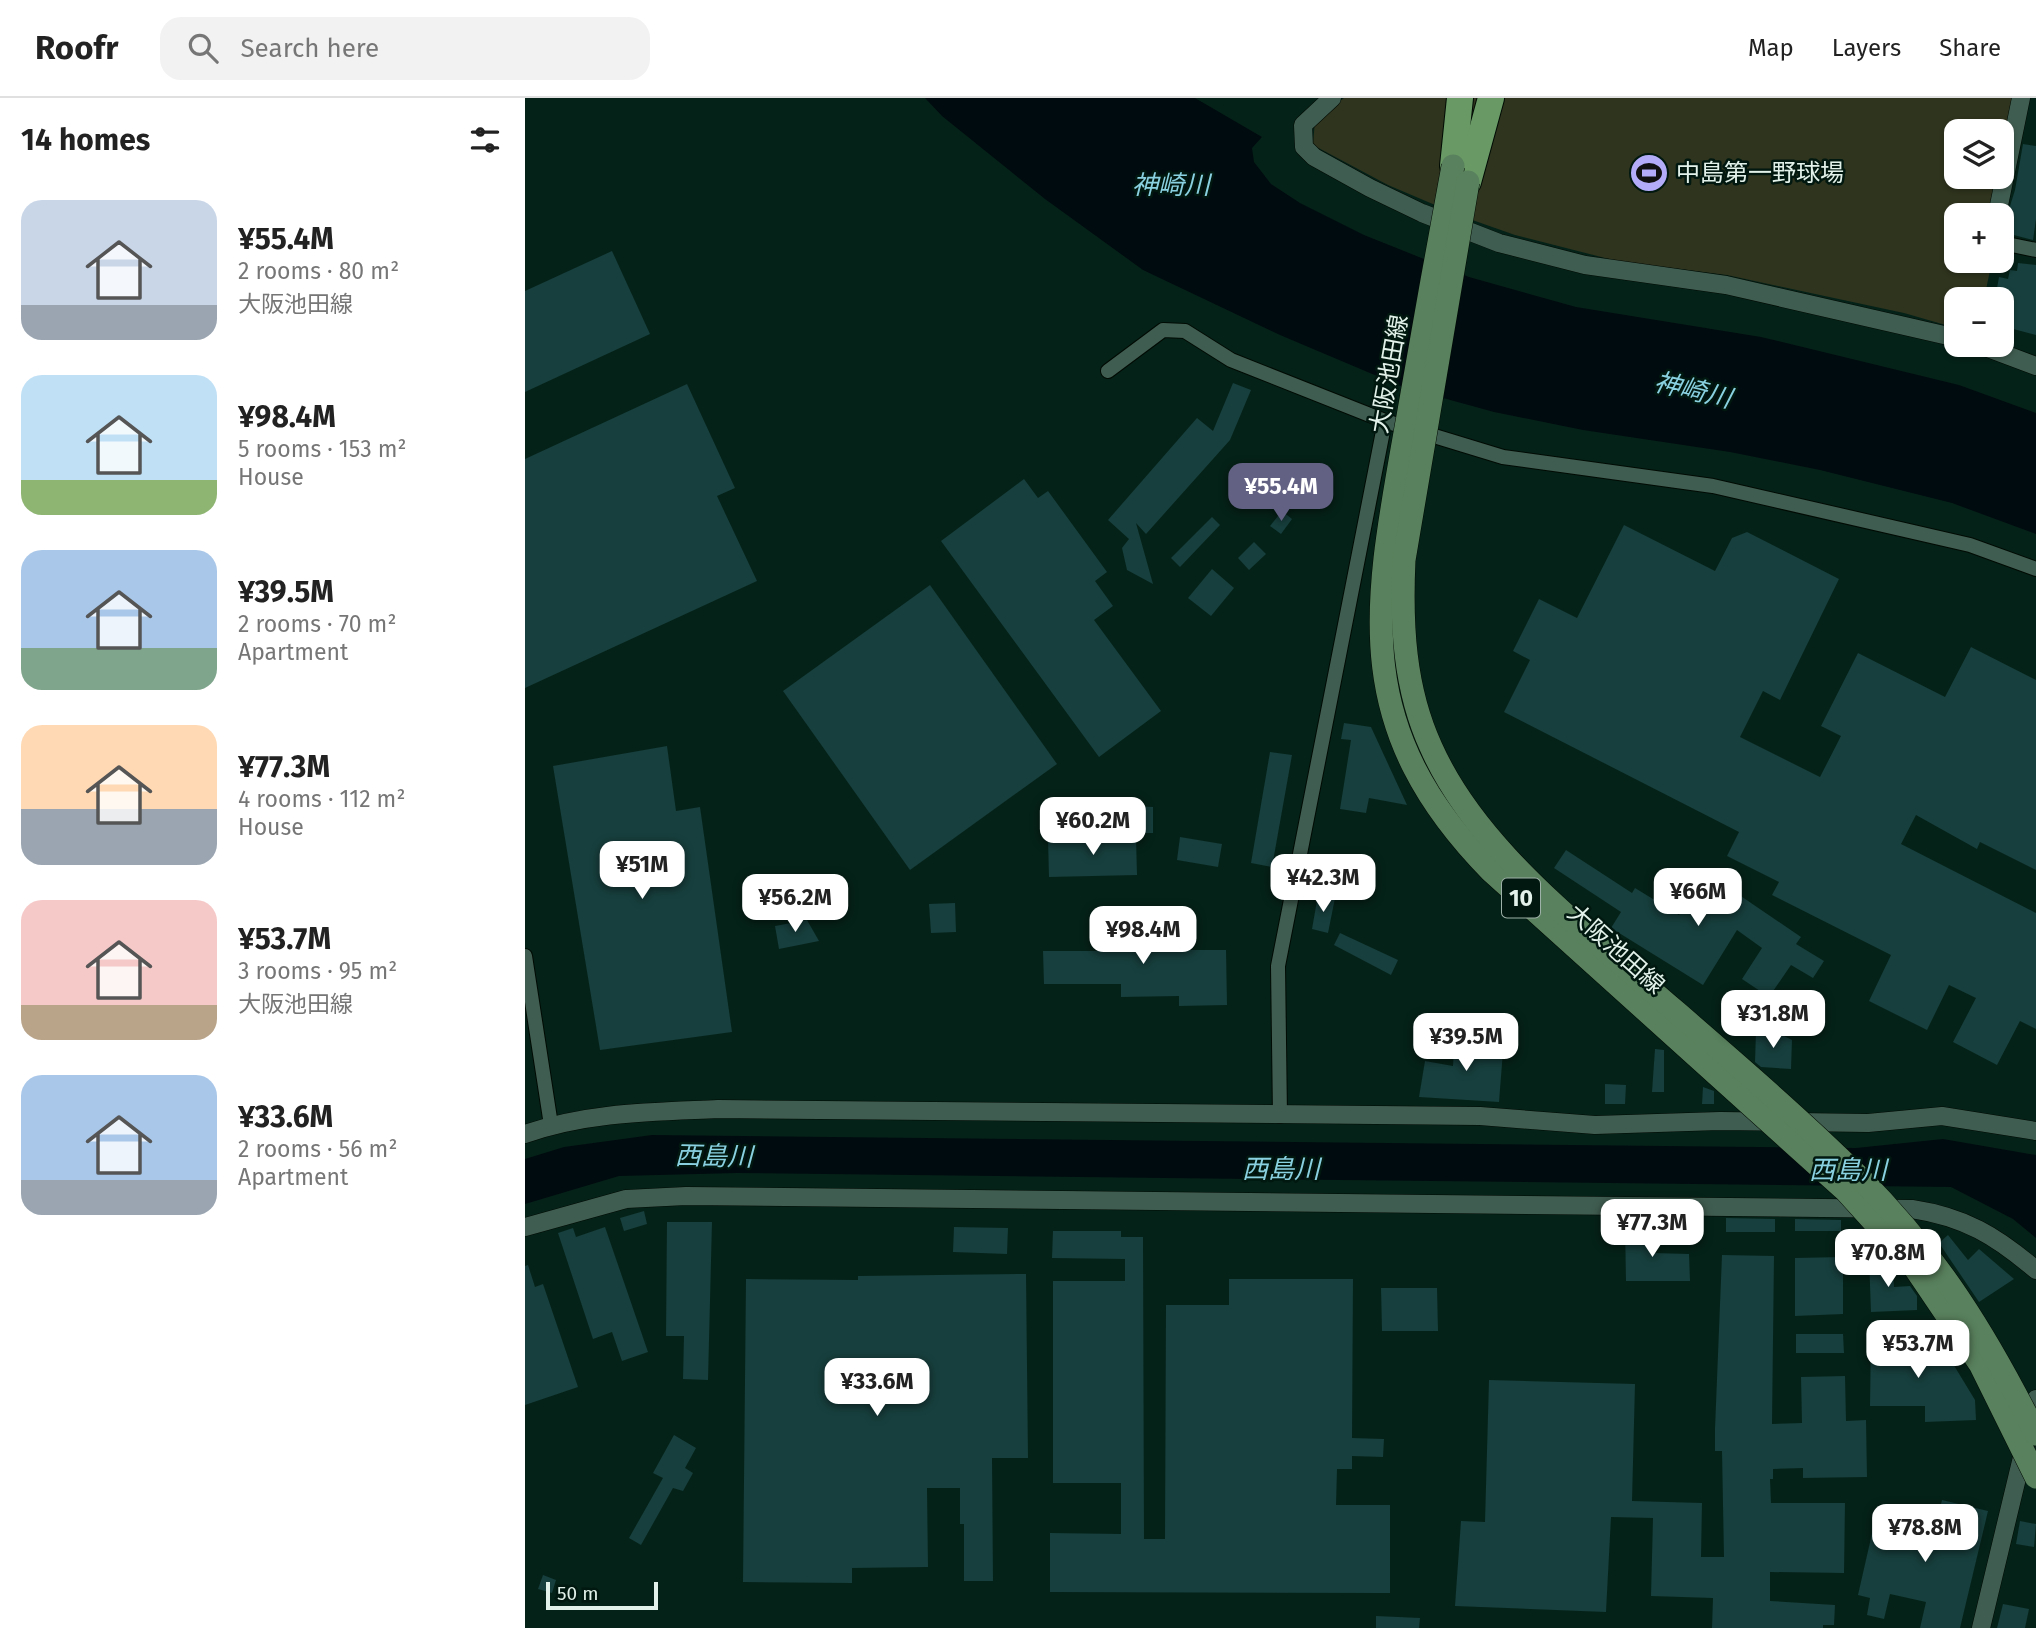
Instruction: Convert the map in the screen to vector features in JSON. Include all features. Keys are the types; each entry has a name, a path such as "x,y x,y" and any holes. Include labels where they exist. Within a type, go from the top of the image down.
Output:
{"highway":[{"path":"1460,98 1460,174"},
{"path":"1460,174 1491,98"}],"main road":[{"name":"大阪池田線","path":"1460,174 1404,561 1403,620 1409,675 1431,748 1472,814 1533,884 1859,1177 1927,1253 1997,1355 2036,1434"},
{"name":"大阪池田線","path":"1460,174 1389,517 1379,604 1381,657 1386,685 1412,764 1446,821 1491,871 1846,1191 1913,1265 1980,1364 2036,1477"}],"street":[{"path":"1332,98 1303,125 1304,147 1359,182 1422,213 1499,243 1584,265 1726,285 1944,335"},
{"path":"2000,203 2026,100"},
{"path":"2014,245 2036,250"},
{"path":"1108,371 1163,330 1185,331 1231,360 1385,421 1503,457 1713,486 1970,545 2036,569"},
{"path":"2012,357 2036,366"},
{"path":"1280,1115 1278,966 1385,421"},
{"path":"525,956 551,1125"},
{"path":"525,1133 609,1114 718,1109 1480,1116 1595,1125 1720,1121 1868,1123 1942,1116 2036,1131"},
{"path":"525,1227 626,1199 686,1196 1912,1209 1970,1223 2010,1247 2036,1270"},
{"path":"1981,1628 2036,1399"}],"green space":[{"path":"1344,98 2014,98 2010,119 1944,119 1944,189 1995,189 1993,203 1944,203 1944,273 1989,273 1987,287 1944,287 1944,325 1904,313 1727,275 1617,261 1515,235 1461,216 1388,185 1313,145 1315,120"}],"water":[{"name":"神崎川","path":"925,98 1195,98 1262,137 1252,148 1254,162 1271,184 1300,203 1364,235 1469,277 1576,307 1761,337 1959,385 2036,413 2036,534 1952,503 1820,470 1730,452 1583,430 1494,412 1403,387 1280,335 1143,270 1045,199 942,116"},
{"name":"西島川","path":"652,1135 1856,1148 1943,1139 2036,1155 2036,1238 2013,1219 1951,1187 737,1173 619,1176 525,1204 525,1159 564,1147"}],"building":[{"path":"2023,144 2036,146 2036,219 2033,240 2014,235 2014,203 2011,203"},
{"path":"612,251 650,334 525,392 525,291"},
{"path":"2018,263 2036,265 2036,335 2014,329 2014,287 1997,287 1999,277 2008,279 2009,273 2017,271"},
{"path":"1233,383 1251,390 1230,440 1146,534 1136,523 1153,584 1127,570 1122,548 1129,539 1108,520 1197,418 1213,431"},
{"path":"687,384 735,488 717,496 757,581 525,688 525,459"},
{"path":"1024,479 1038,498 1048,491 1107,572 1095,581 1113,606 1094,620 1161,711 1099,757 941,541"},
{"path":"1282,511 1292,519 1281,534 1270,526"},
{"path":"1212,517 1220,525 1180,567 1171,558"},
{"path":"1624,525 1715,571 1732,538 1747,532 1839,579 1780,700 1763,691 1740,737 1820,777 1841,736 1821,726 1858,653 1945,697 1971,647 2036,680 2036,870 1980,842 1977,849 1916,815 1901,844 2036,913 2036,1029 2020,1021 1997,1065 1953,1042 1976,998 1949,985 1927,1030 1869,1001 1891,955 1772,895 1779,882 1727,856 1739,832 1504,712 1530,660 1513,651 1539,599 1577,618"},
{"path":"1254,542 1266,554 1249,570 1238,558"},
{"path":"1212,569 1234,588 1211,616 1188,598"},
{"path":"930,585 1057,764 910,870 783,691"},
{"path":"1344,723 1371,727 1407,805 1369,798 1366,813 1340,809 1351,740 1341,739"},
{"path":"667,746 676,811 700,807 732,1032 600,1050 553,766"},
{"path":"1270,752 1292,755 1272,867 1251,863"},
{"path":"1089,798 1098,811 1072,831 1062,818"},
{"path":"1133,806 1153,807 1153,833 1133,833"},
{"path":"1136,837 1137,875 1049,877 1048,839"},
{"path":"1180,837 1222,844 1218,867 1177,860"},
{"path":"1566,850 1632,893 1635,888 1679,915 1707,873 1801,937 1796,944 1824,961 1813,978 1791,965 1769,997 1742,979 1762,948 1737,930 1703,985 1611,928 1621,912 1554,868"},
{"path":"1318,895 1335,898 1328,933 1312,929"},
{"path":"955,903 956,932 931,933 929,904"},
{"path":"1105,915 1152,915 1152,950 1226,950 1227,1005 1179,1006 1179,996 1121,997 1121,984 1044,984 1043,951 1105,951"},
{"path":"807,920 819,941 779,949 775,926"},
{"path":"1340,933 1398,960 1391,975 1334,945"},
{"path":"1756,1030 1774,1031 1792,1040 1791,1069 1761,1067 1755,1062"},
{"path":"1455,1035 1488,1037 1487,1050 1503,1051 1499,1102 1419,1097 1425,1061 1453,1066"},
{"path":"1655,1049 1664,1050 1664,1092 1652,1092"},
{"path":"1605,1084 1626,1085 1625,1104 1605,1104"},
{"path":"1703,1087 1714,1091 1714,1104 1702,1104"},
{"path":"644,1211 647,1224 624,1231 620,1218"},
{"path":"1726,1218 1775,1219 1775,1232 1726,1232"},
{"path":"1795,1219 1841,1220 1841,1231 1795,1231"},
{"path":"667,1222 712,1222 708,1380 683,1379 684,1336 666,1336"},
{"path":"1625,1226 1653,1226 1653,1253 1689,1254 1690,1281 1626,1281"},
{"path":"605,1227 648,1352 622,1361 612,1332 593,1339 558,1233 573,1228 576,1237"},
{"path":"954,1227 1008,1228 1007,1254 953,1252"},
{"path":"1053,1231 1121,1231 1121,1237 1143,1237 1144,1539 1165,1539 1166,1305 1229,1305 1229,1279 1353,1279 1352,1438 1384,1439 1383,1457 1352,1456 1352,1469 1337,1469 1336,1505 1390,1505 1390,1593 1050,1592 1050,1533 1121,1534 1121,1483 1053,1483 1053,1281 1125,1281 1125,1259 1052,1258"},
{"path":"1948,1235 1968,1260 1979,1249 2014,1279 1979,1302 1939,1243"},
{"path":"1722,1255 1774,1256 1772,1424 1802,1423 1801,1377 1845,1376 1846,1421 1866,1420 1867,1477 1803,1478 1803,1468 1773,1469 1773,1479 1770,1479 1771,1503 1845,1503 1844,1573 1770,1572 1770,1601 1835,1605 1834,1625 1823,1625 1823,1628 1712,1628 1713,1598 1651,1596 1653,1518 1611,1517 1606,1612 1455,1606 1461,1521 1485,1522 1489,1380 1635,1384 1632,1501 1702,1503 1701,1557 1724,1557 1722,1451 1715,1451"},
{"path":"1843,1257 1843,1314 1795,1316 1795,1258"},
{"path":"1887,1257 1893,1263 1894,1287 1910,1286 1917,1296 1917,1310 1871,1312 1869,1258"},
{"path":"528,1265 535,1287 543,1284 578,1387 525,1405 525,1266"},
{"path":"1026,1274 1028,1458 992,1458 993,1581 964,1581 964,1524 960,1524 960,1488 927,1488 928,1567 852,1568 852,1583 743,1582 746,1279 858,1280 858,1276"},
{"path":"1381,1288 1437,1288 1438,1331 1382,1331"},
{"path":"1796,1334 1843,1334 1844,1353 1796,1353"},
{"path":"1871,1335 1911,1335 1911,1350 1944,1349 1975,1400 1976,1420 1925,1422 1925,1406 1870,1406"},
{"path":"674,1435 696,1448 685,1468 693,1473 683,1491 673,1488 641,1545 629,1538 663,1478 653,1473"},
{"path":"1942,1500 1988,1511 1960,1628 1920,1628 1926,1602 1890,1594 1884,1619 1867,1615 1870,1598 1858,1595 1876,1516 1935,1528"},
{"path":"2020,1521 2036,1524 2034,1547 2016,1544"},
{"path":"543,1575 556,1580 552,1593 538,1589"},
{"path":"2003,1604 2029,1609 2025,1628 1997,1628"},
{"path":"1376,1616 1420,1618 1419,1628 1376,1628"}],"place":[{"name":"中島第一野球場","path":"1649,173"}]}
